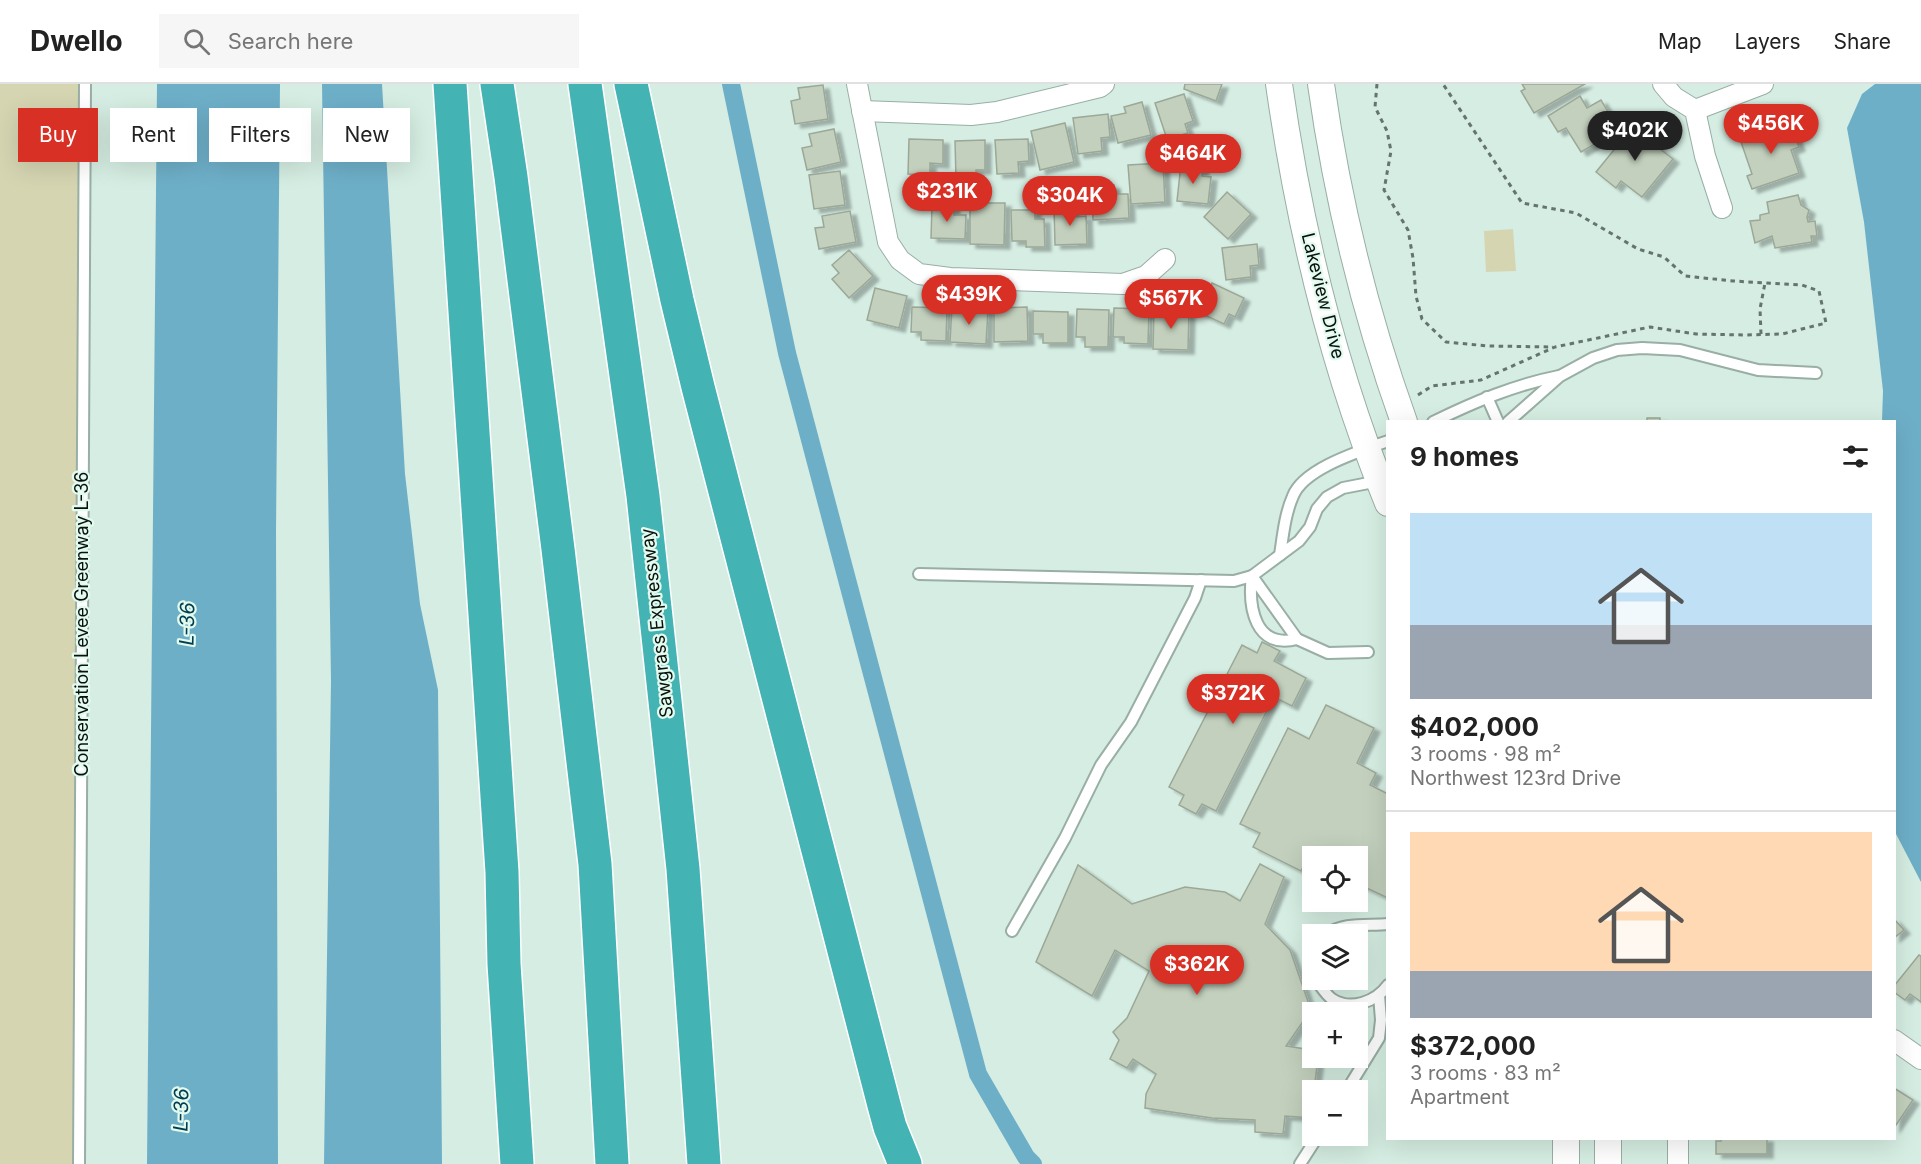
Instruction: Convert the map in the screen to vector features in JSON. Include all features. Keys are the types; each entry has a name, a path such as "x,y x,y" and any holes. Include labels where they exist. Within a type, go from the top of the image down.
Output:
{"highway":[{"path":"450,84 502,872 504,964 517,1164"},
{"path":"497,84 558,549 595,864 612,1164"},
{"name":"Sawgrass Expressway","path":"585,84 643,496 683,869 704,1164"},
{"path":"631,84 695,376 890,1127 905,1164"}],"street":[{"path":"857,84 888,242 900,260 919,274 950,278 1123,284 1146,276 1165,259"},
{"path":"862,111 971,115 997,112 1100,87 1104,84"},
{"name":"Lakeview Drive","path":"1279,84 1312,259 1343,373 1377,445 1384,487"},
{"path":"1321,84 1347,226 1384,366 1403,420"},
{"path":"1664,84 1674,97 1695,110 1705,156 1722,208"},
{"path":"1695,110 1762,84"},
{"path":"1896,1041 1921,1059"},
{"path":"1566,1140 1566,1164"},
{"path":"1608,1140 1608,1164"},
{"path":"1678,1140 1678,1164"}],"lane":[{"name":"Conservation Levee Greenway L-36","path":"79,1164 85,84"},
{"path":"1510,420 1560,376 1593,358 1617,350 1642,348 1680,350 1758,370 1816,373"},
{"path":"1437,420 1487,397 1560,376"},
{"path":"1487,397 1497,420"},
{"path":"1280,555 1286,520 1294,493 1311,475 1377,445"},
{"path":"919,574 1234,581 1252,576 1299,541 1310,527 1317,509 1327,497 1343,488 1384,487"},
{"path":"1252,576 1251,606 1255,622 1265,634 1278,641 1286,642 1297,639"},
{"path":"1252,576 1297,639 1328,653 1368,652"},
{"path":"1012,931 1065,838 1101,765 1131,722 1195,598 1201,580"},
{"path":"1368,926 1386,924"},
{"path":"1324,990 1332,999 1348,1004 1369,1002 1386,987"},
{"path":"1353,1080 1379,1038 1381,1020 1379,995"},
{"path":"1300,1164 1312,1146"}],"path":[{"path":"1377,84 1375,107 1387,131 1391,151 1384,190 1408,230 1416,296 1422,319 1446,342 1488,346 1555,347"},
{"path":"1414,398 1432,386 1481,380 1555,347 1650,327 1696,334 1761,335 1782,334 1826,323 1819,291 1802,285 1685,276 1664,257 1638,249 1576,213 1522,203 1443,84"},
{"path":"1761,335 1760,309 1765,283"}],"green space":[{"path":"0,84 85,84 85,108 18,108 18,162 85,162 79,1164 0,1164"},
{"path":"1513,229 1516,271 1486,272 1484,231"}],"water":[{"name":"L-36","path":"157,84 280,84 280,108 209,108 209,162 279,162 276,532 278,1164 147,1164 156,162 197,162 197,108 157,108"},
{"path":"322,84 382,84 383,108 323,108 323,150"},
{"path":"1875,84 1921,84 1921,882 1896,834 1896,420 1882,420 1883,391 1864,222 1847,128 1862,94"},
{"path":"323,162 387,162 405,474 420,604 438,690 442,1164 324,1164 331,681"}],"building":[{"path":"1185,84 1222,84 1216,101 1184,89"},
{"path":"1522,84 1585,84 1534,113 1521,91 1525,89"},
{"path":"823,85 828,119 795,124 791,101 800,99 798,88"},
{"path":"1184,94 1193,121 1185,124 1188,133 1167,139 1155,103"},
{"path":"1580,96 1587,108 1601,100 1619,130 1581,152 1566,128 1558,132 1548,116"},
{"path":"1142,102 1151,135 1118,143 1111,116 1126,113 1124,107"},
{"path":"1108,114 1110,137 1101,138 1102,151 1078,154 1073,118"},
{"path":"1790,122 1799,147 1791,150 1799,173 1752,189 1747,176 1752,174 1740,139"},
{"path":"1065,123 1074,162 1040,170 1031,131"},
{"path":"1635,124 1657,142 1655,145 1673,159 1642,197 1621,181 1616,188 1596,172"},
{"path":"834,129 841,162 807,170 802,148 812,146 809,134"},
{"path":"909,139 943,140 943,164 930,163 930,175 908,174"},
{"path":"1028,139 1029,161 1018,162 1019,173 997,174 995,140"},
{"path":"985,140 985,170 976,170 976,178 956,179 955,141"},
{"path":"1163,163 1165,202 1131,204 1128,165"},
{"path":"1181,164 1203,166 1202,176 1211,177 1208,204 1177,201"},
{"path":"840,171 845,205 814,209 809,175"},
{"path":"1114,185 1115,194 1128,194 1129,218 1093,220 1092,186"},
{"path":"1227,192 1251,214 1228,239 1204,217"},
{"path":"1798,195 1801,205 1809,210 1808,222 1815,221 1817,236 1811,236 1812,242 1775,248 1772,236 1755,243 1750,221 1760,220 1760,215 1769,213 1767,202"},
{"path":"970,203 1005,203 1004,245 970,244"},
{"path":"932,205 954,205 954,215 966,215 965,239 931,238"},
{"path":"1054,208 1075,208 1076,217 1086,216 1087,244 1055,245"},
{"path":"1011,210 1035,210 1035,219 1044,219 1045,247 1026,247 1026,241 1012,241"},
{"path":"850,211 856,242 819,249 815,228 824,227 822,216"},
{"path":"1257,244 1259,265 1250,266 1251,277 1226,280 1222,248"},
{"path":"849,250 873,276 849,298 832,279 839,273 832,265"},
{"path":"1212,283 1244,298 1235,317 1229,314 1224,324 1194,310 1201,293 1207,296"},
{"path":"875,288 907,296 899,328 867,320"},
{"path":"912,307 947,308 946,341 921,340 921,332 911,332"},
{"path":"952,307 988,309 986,344 950,342"},
{"path":"1027,307 1028,341 994,342 994,308"},
{"path":"1114,308 1149,309 1148,344 1124,343 1124,337 1113,337"},
{"path":"1077,309 1109,310 1108,347 1085,347 1085,337 1076,337"},
{"path":"1154,309 1189,310 1188,350 1153,349"},
{"path":"1033,311 1068,312 1068,343 1043,343 1043,334 1033,334"},
{"path":"1647,418 1660,418 1660,420 1647,420"},
{"path":"1262,642 1280,651 1274,661 1306,678 1292,706 1274,697 1216,811 1202,804 1196,814 1179,805 1184,795 1169,787 1242,645 1257,653"},
{"path":"1326,705 1374,728 1357,763 1376,773 1370,785 1386,793 1386,897 1368,889 1368,846 1302,846 1301,871 1253,847 1260,833 1240,824 1288,728 1309,739"},
{"path":"1260,864 1284,877 1265,924 1290,950 1302,990 1308,1002 1302,1002 1302,1023 1286,1046 1302,1048 1302,1068 1317,1068 1315,1080 1302,1080 1302,1117 1285,1116 1283,1134 1255,1132 1255,1120 1212,1118 1145,1108 1146,1094 1156,1074 1133,1059 1127,1068 1110,1059 1119,1040 1113,1032 1127,1018 1149,971 1115,950 1092,996 1036,962 1078,865 1132,904 1185,887 1225,892 1240,901"},
{"path":"1896,921 1904,930 1896,936"},
{"path":"1919,955 1921,956 1921,1002 1910,994 1905,1000 1896,993 1896,984"},
{"path":"1896,1089 1913,1100 1896,1125"},
{"path":"1767,1140 1767,1154 1716,1154 1716,1141"}],"waterway":[{"path":"731,84 787,353 978,1074 1026,1157 1033,1164"}]}
